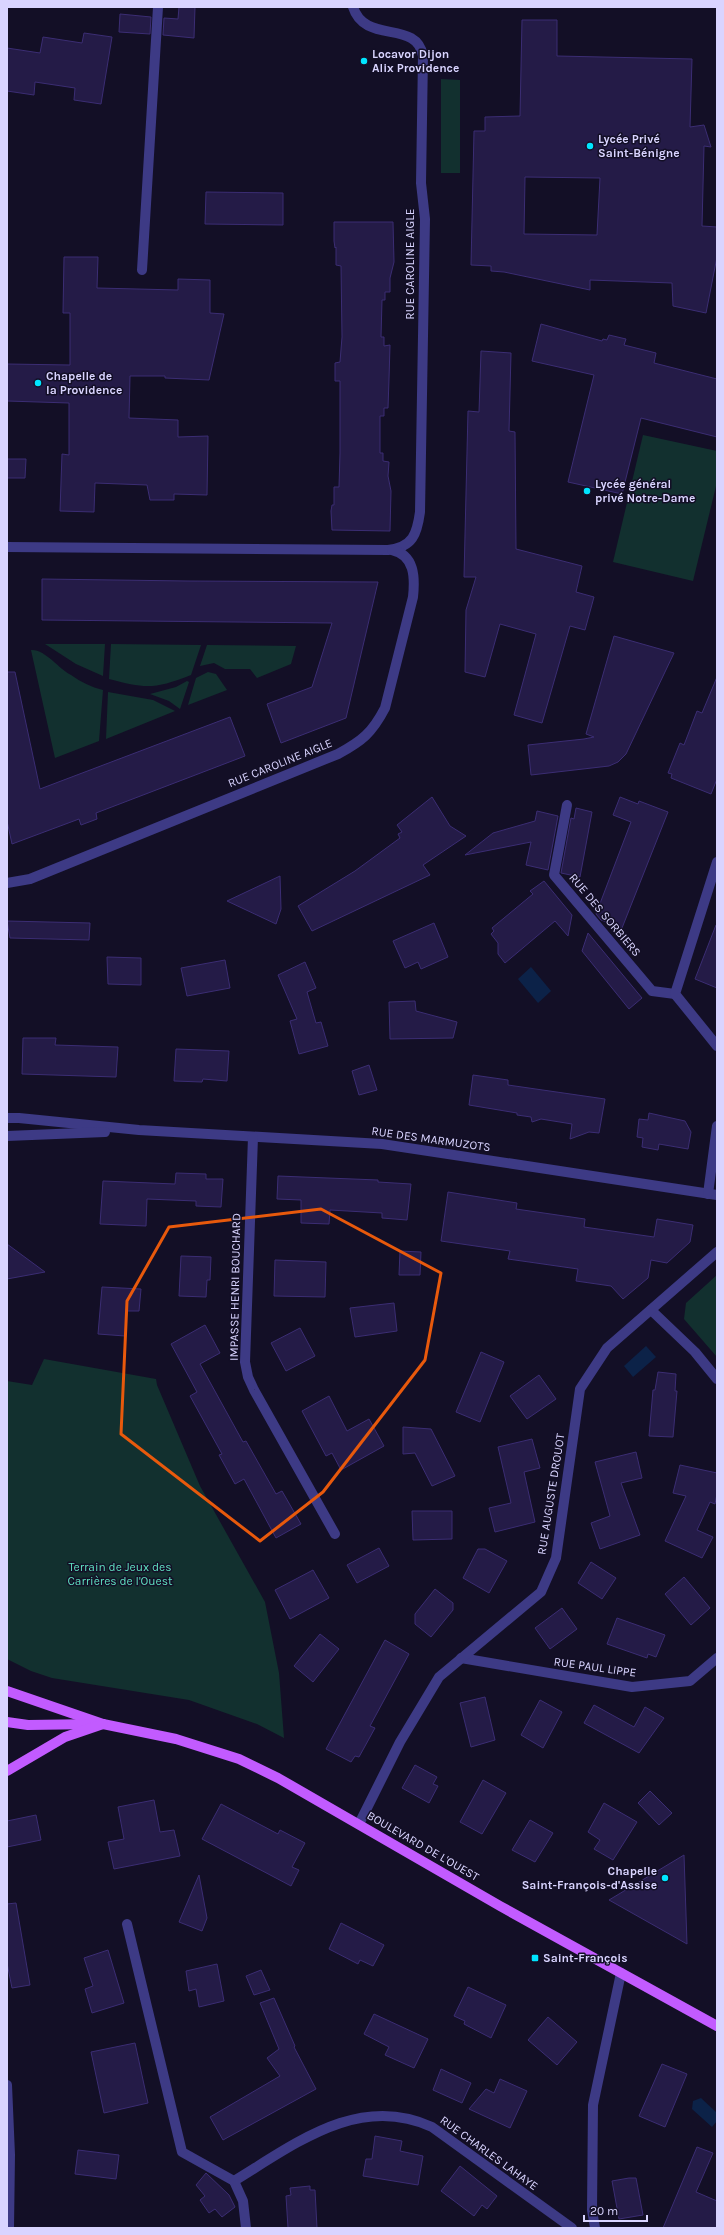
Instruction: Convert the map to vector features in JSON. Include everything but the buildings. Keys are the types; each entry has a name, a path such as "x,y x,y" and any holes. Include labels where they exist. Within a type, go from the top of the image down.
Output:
{"main road":[{"name":"BOULEVARD DE L'OUEST","path":"7,1691 102,1724 176,1739 239,1759 278,1778 717,2026"},
{"name":"BOULEVARD DE L'OUEST","path":"7,1722 28,1725 102,1724"},
{"path":"7,1771 65,1737 102,1724"}],"street":[{"path":"142,270 158,7"},
{"name":"RUE CAROLINE AIGLE","path":"353,7 359,20 365,24 378,30 410,36 418,41 422,50 424,218 420,512 416,532 408,544 391,550"},
{"name":"RUE CAROLINE AIGLE","path":"7,547 391,550 403,554 409,560 413,579 413,597 385,708 378,721 362,741 331,757 30,879 7,883"},
{"name":"RUE DES SORBIERS","path":"567,805 554,875 652,991 675,994"},
{"path":"717,862 675,994 717,1046"},
{"name":"RUE DES MARMUZOTS","path":"7,1118 139,1130 382,1144 712,1195"},
{"path":"712,1195 717,1126"},
{"name":"RUE DES MARMUZOTS","path":"7,1136 139,1130"},
{"name":"IMPASSE HENRI BOUCHARD","path":"253,1137 245,1362 248,1377 335,1534"},
{"name":"RUE AUGUSTE DROUOT","path":"359,1824 400,1742 439,1677 540,1592 556,1558 580,1389 607,1348 717,1252"},
{"path":"651,1310 696,1352 717,1379"},
{"name":"RUE PAUL LIPPE","path":"461,1658 632,1687 690,1681 717,1658"},
{"path":"127,1924 182,2152 234,2181 243,2201 246,2228"},
{"path":"595,2228 592,2210 593,2105 621,1973"},
{"path":"7,2086 10,2155 9,2228"},
{"name":"RUE CHARLES LAHAYE","path":"234,2181 308,2136 341,2122 359,2117 399,2115 416,2119 432,2127 572,2228"}],"highlighted area":[{"path":"321,1209 441,1273 425,1360 323,1492 260,1541 121,1434 127,1301 169,1227"}],"green space":[{"path":"441,79 460,80 460,173 441,173"},
{"path":"643,435 717,451 717,482 693,581 613,562"},
{"path":"45,644 105,644 103,676 76,664"},
{"path":"111,644 201,645 191,675 168,683 142,686 109,679"},
{"path":"207,645 296,646 291,664 257,678 250,669 225,669 214,663 200,666"},
{"path":"31,650 47,656 66,672 82,682 103,690 99,741 55,758"},
{"path":"208,672 216,674 227,690 188,705 196,678"},
{"path":"187,681 189,682 180,709 169,701 150,694 176,687"},
{"path":"108,692 153,700 175,711 106,739"},
{"path":"717,1275 717,1357 684,1319 686,1303"},
{"name":"Terrain de Jeux des Carrières de l'Ouest","path":"44,1359 156,1379 157,1385 200,1486 265,1602 279,1673 284,1738 257,1724 189,1700 52,1678 31,1671 7,1659 7,1381 32,1385"}],"water":[{"path":"531,967 551,991 538,1003 518,979"},
{"path":"646,1346 656,1357 633,1377 624,1366"},
{"path":"701,2098 717,2113 717,2121 712,2127 692,2109 693,2101"}],"place":[{"name":"Locavor Dijon Alix Providence","path":"364,61"},
{"name":"Lycée Privé Saint-Bénigne","path":"590,146"},
{"name":"Chapelle de la Providence","path":"38,383"},
{"name":"Lycée général privé Notre-Dame","path":"587,491"},
{"name":"Chapelle Saint-François-d'Assise","path":"665,1878"},
{"name":"Saint-François","path":"535,1958"}]}
